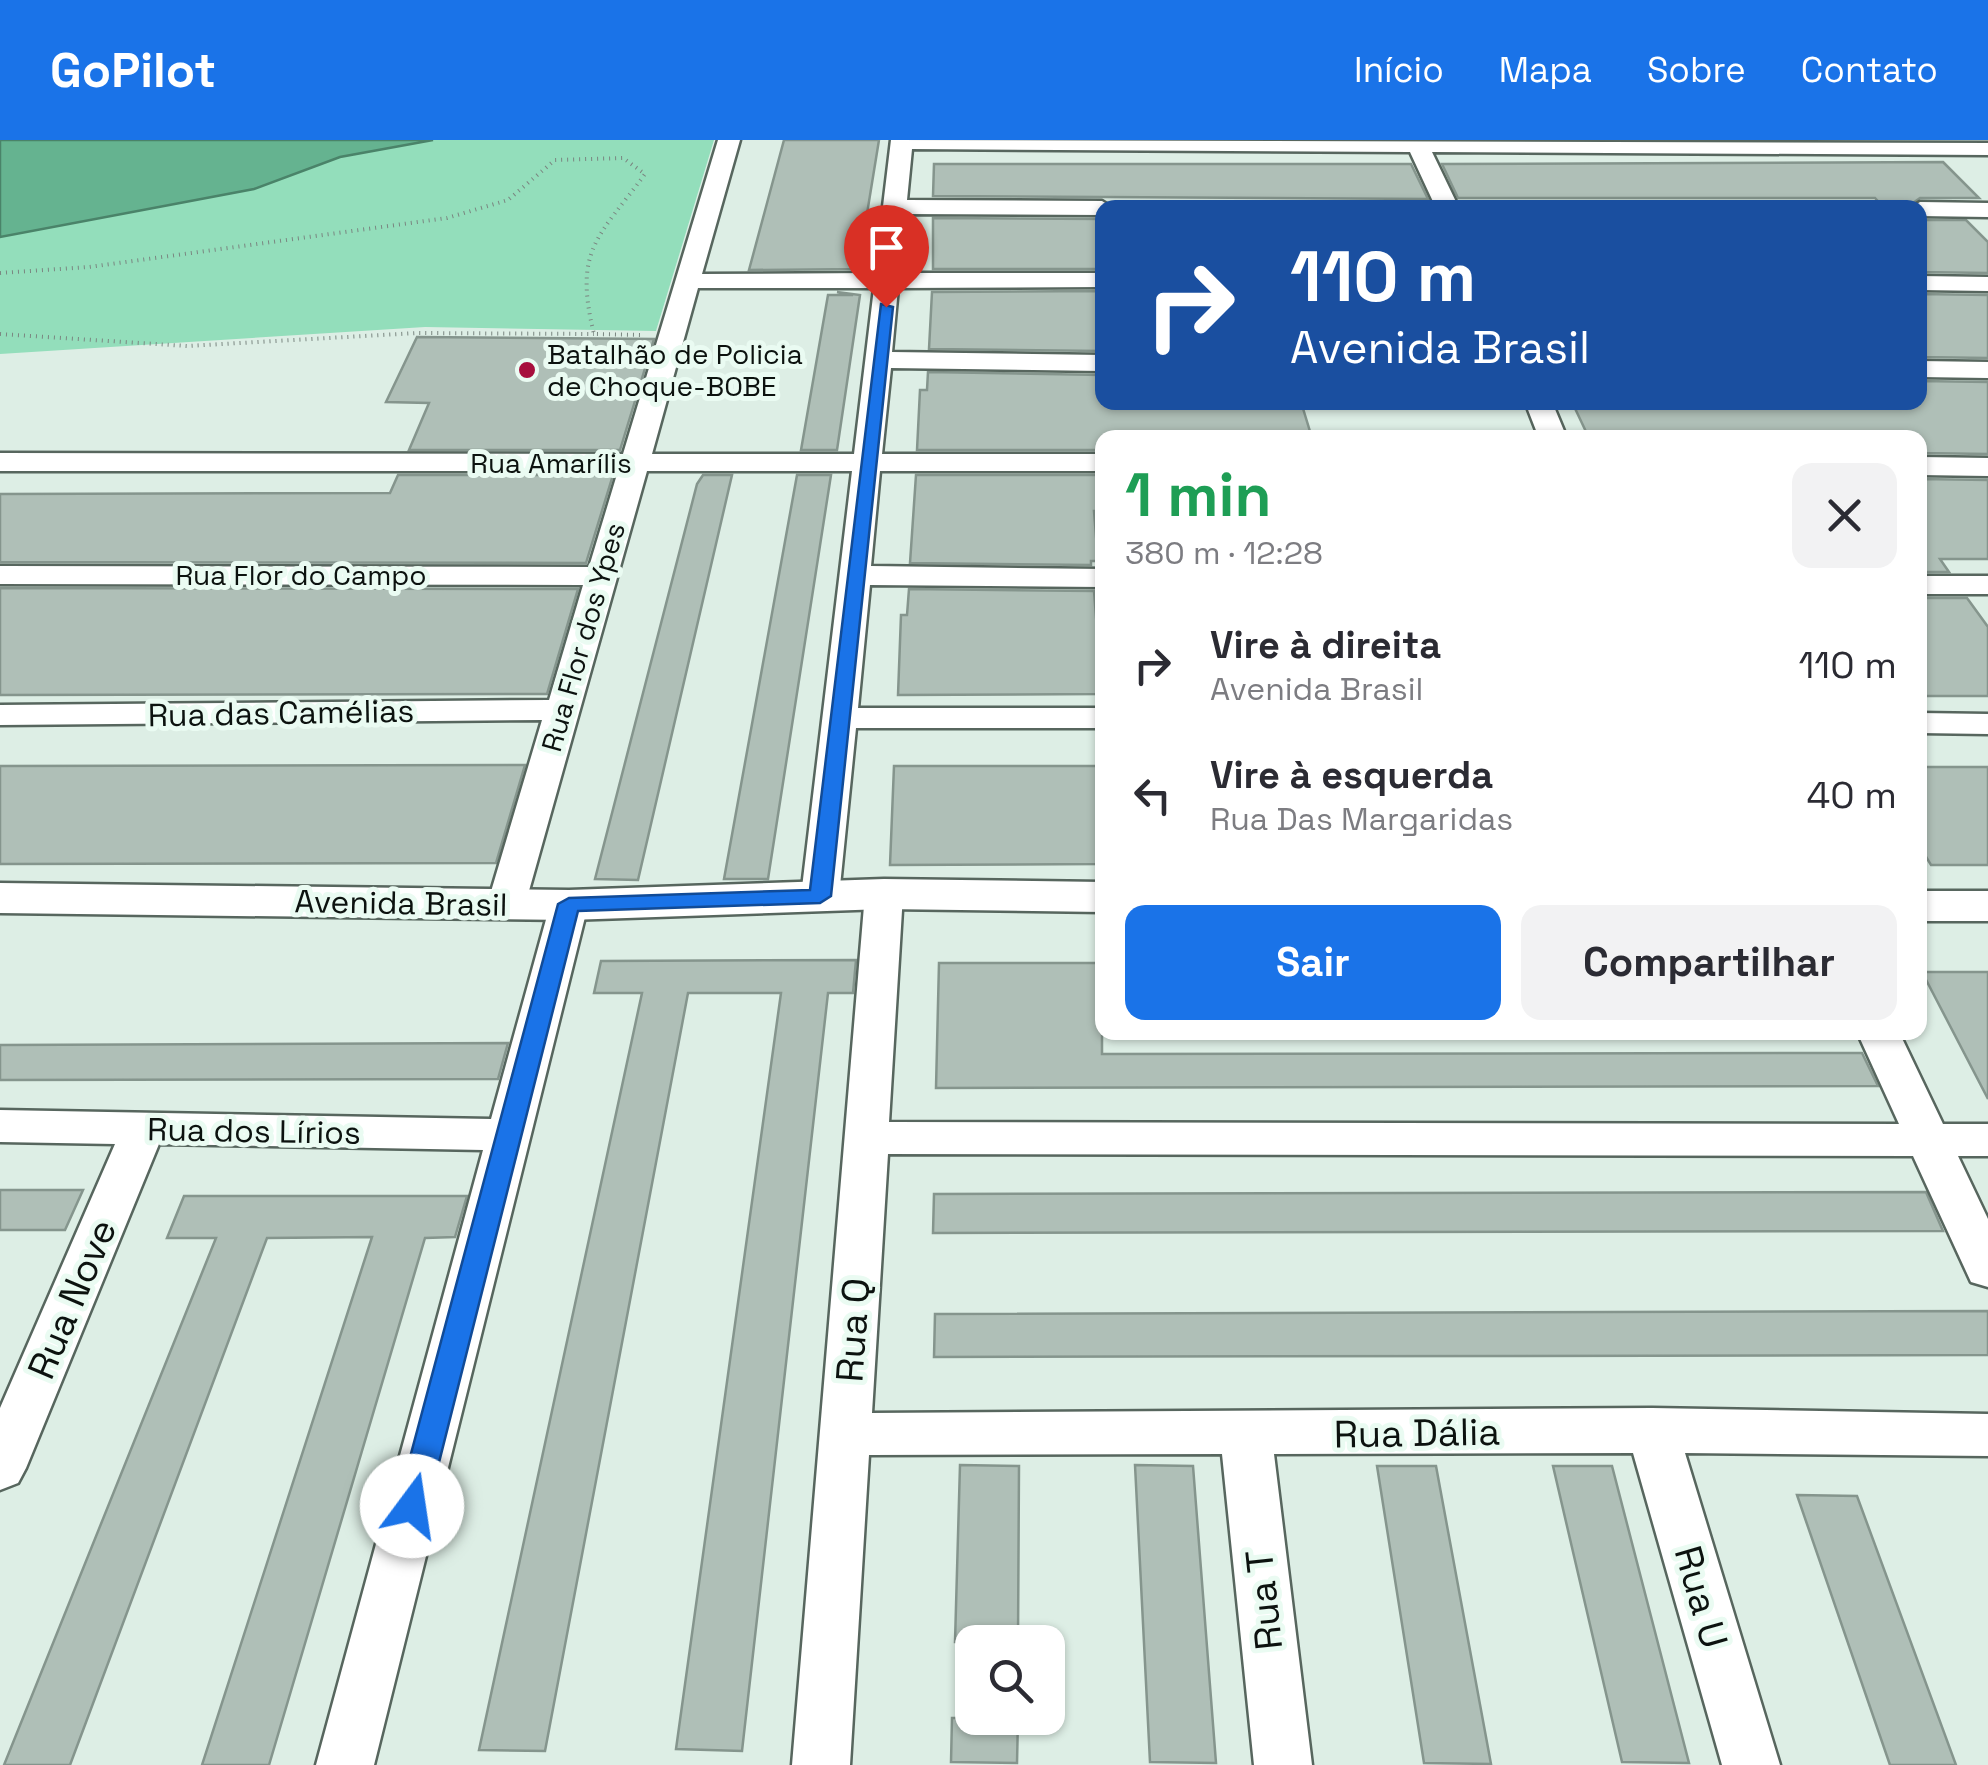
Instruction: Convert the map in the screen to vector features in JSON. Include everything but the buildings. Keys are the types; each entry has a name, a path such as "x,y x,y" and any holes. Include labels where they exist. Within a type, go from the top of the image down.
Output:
{"street":[{"name":"Rua Flor dos Ypes","path":"506,905 728,140"},
{"path":"820,896 902,142 1988,149"},
{"path":"1416,143 1444,200"},
{"path":"896,208 1095,208"},
{"path":"1927,210 1988,210"},
{"path":"687,280 1095,280"},
{"path":"1927,283 1988,284"},
{"path":"880,360 1095,363"},
{"path":"1927,369 1988,370"},
{"name":"Rua Amarílis","path":"0,462 1095,463"},
{"path":"1927,466 1988,466"},
{"name":"Rua Flor do Campo","path":"0,575 602,576"},
{"path":"856,575 1095,578"},
{"path":"1927,585 1988,585"},
{"name":"Rua das Camélias","path":"0,716 562,710"},
{"path":"840,718 1095,718"},
{"path":"1927,723 1988,724"},
{"name":"Avenida Brasil","path":"0,898 506,905 884,894 1095,896"},
{"name":"Rua Q","path":"821,1765 884,894"},
{"path":"345,1765 569,904"},
{"path":"1927,906 1988,906"},
{"path":"1882,1040 1988,1269"},
{"name":"Rua dos Lírios","path":"0,1126 509,1136"},
{"name":"Rua Nove","path":"6,1442 143,1130"},
{"path":"867,1138 1988,1140"},
{"name":"Rua Dália","path":"846,1434 1246,1435 1652,1429 1988,1435"},
{"name":"Rua U","path":"1652,1429 1751,1765"},
{"name":"Rua T","path":"1246,1435 1283,1765"}],"path":[{"path":"0,273 90,267 447,218 508,200 555,160 622,158 645,174 602,226 592,245 585,300 594,334"},
{"path":"0,334 187,346 416,333 671,335"}],"shaded area":[{"path":"0,140 714,140 656,331 425,327 0,354"},
{"path":"0,140 433,140 340,157 254,189 0,237"}],"place":[{"name":"Batalhão de Policia de Choque-BOBE","path":"527,370"}],"route":[{"path":"412,1506 569,904 820,896 886,307"}]}
